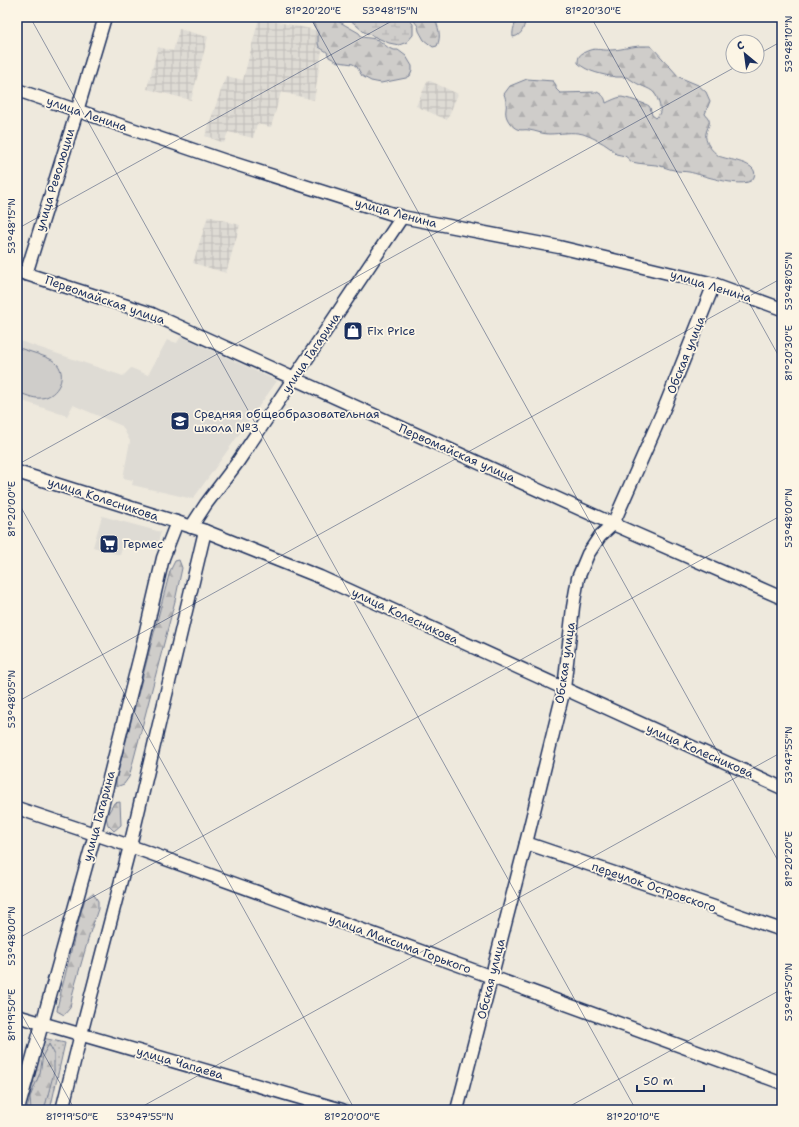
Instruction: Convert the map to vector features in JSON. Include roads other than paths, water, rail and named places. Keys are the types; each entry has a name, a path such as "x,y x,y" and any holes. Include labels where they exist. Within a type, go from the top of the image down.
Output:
{"street":[{"name":"улица Революции","path":"21,273 77,111 105,17"},
{"name":"улица Ленина","path":"17,90 223,160 402,217 559,247 714,284 782,309"},
{"name":"улица Гагарина","path":"191,527 206,504 237,463 402,217"},
{"name":"Первомайская улица","path":"21,273 152,314 613,524 782,598"},
{"name":"Обская улица","path":"457,1110 564,689 573,607 578,578 588,554 600,536 613,524 666,404 714,284"},
{"name":"улица Колесникова","path":"17,472 205,531 320,577 782,788"},
{"name":"улица Гагарина","path":"18,1110 95,834 163,558 177,522"},
{"path":"62,1110 130,846 205,531"},
{"name":"улица Максима Горького","path":"17,808 130,846 782,1083"},
{"name":"переулок Островского","path":"526,843 782,930"},
{"name":"улица Чапаева","path":"17,1016 342,1110"}],"place":[{"name":"Fix Price","path":"353,331"},
{"name":"Средняя общеобразовательная школа №3","path":"180,421"},
{"name":"Гермес","path":"109,544"}]}
